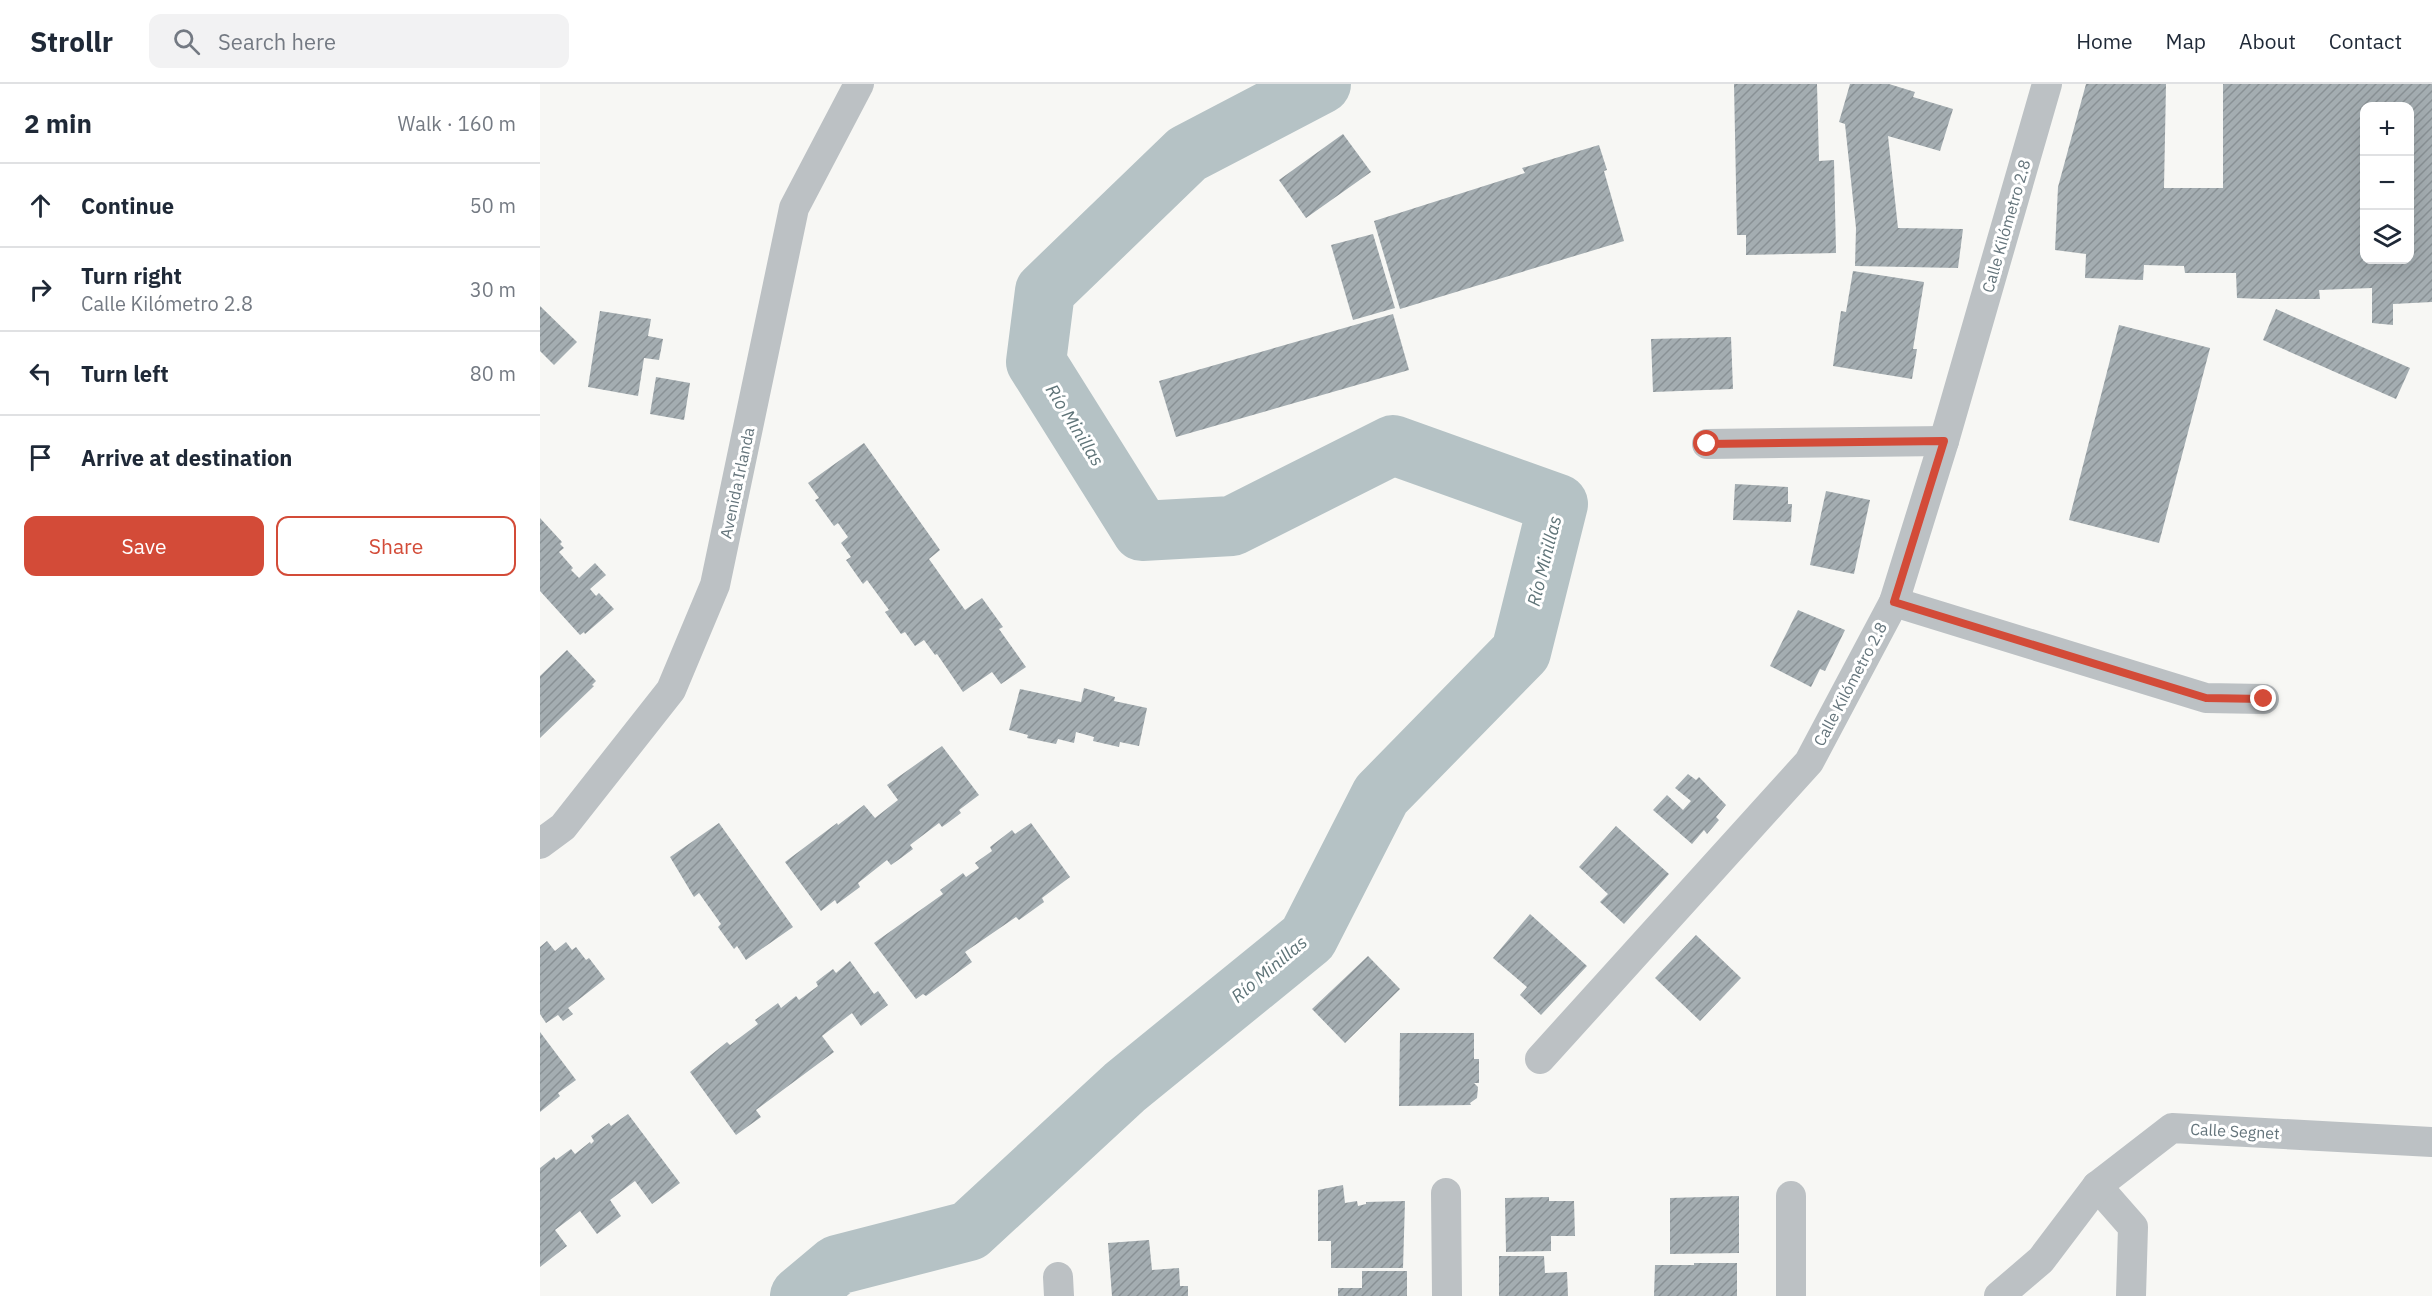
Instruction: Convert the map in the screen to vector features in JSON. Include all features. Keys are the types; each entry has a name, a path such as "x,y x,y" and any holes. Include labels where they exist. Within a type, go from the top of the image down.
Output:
{"street":[{"name":"Avenida Irlanda","path":"540,844 563,827 670,690 715,585 794,208 859,84"},
{"name":"Calle Kilómetro 2.8","path":"1539,1059 1809,762 1894,602 1944,441 2047,84"},
{"path":"1707,444 1944,441"},
{"path":"1894,602 2206,698 2264,699"},
{"name":"Calle Segnet","path":"1999,1296 2041,1260 2097,1186 2172,1128 2432,1142"},
{"path":"2097,1186 2133,1227 2132,1296"},
{"path":"1446,1193 1447,1296"},
{"path":"1791,1196 1791,1296"}],"building":[{"path":"1734,84 1817,84 1819,161 1834,160 1836,253 1746,255 1746,235 1737,235"},
{"path":"1850,84 1889,84 1915,92 1913,97 1953,109 1940,151 1888,136 1898,228 1963,229 1958,268 1855,266 1856,228 1845,124 1839,122"},
{"path":"2086,84 2166,84 2164,188 2223,188 2223,84 2432,84 2432,302 2393,304 2393,325 2372,323 2372,288 2319,290 2320,299 2237,298 2236,273 2185,273 2184,266 2144,265 2143,280 2085,278 2086,254 2055,250 2058,187"},
{"path":"1343,134 1371,172 1306,218 1279,180"},
{"path":"1599,145 1624,241 1400,309 1374,221 1525,173 1522,168"},
{"path":"1373,234 1395,308 1353,320 1331,245"},
{"path":"1853,271 1924,282 1913,349 1917,349 1912,379 1833,366 1841,311 1846,312"},
{"path":"540,306 577,342 554,365 540,351"},
{"path":"2276,309 2410,368 2396,399 2263,340"},
{"path":"600,311 651,319 648,336 663,339 659,360 644,358 638,396 588,387"},
{"path":"1393,314 1409,370 1176,437 1159,381"},
{"path":"2119,325 2210,348 2159,543 2069,520"},
{"path":"1731,337 1733,389 1653,392 1651,339"},
{"path":"656,377 690,383 684,420 650,414"},
{"path":"864,443 940,550 929,559 965,610 982,598 1003,627 999,629 1026,667 1001,684 992,672 963,692 937,654 935,655 924,640 915,646 905,632 901,634 885,612 889,610 867,580 863,584 846,560 851,557 841,543 848,537 838,523 834,526 815,500 819,498 808,483"},
{"path":"1735,484 1788,487 1788,504 1792,504 1791,522 1733,520"},
{"path":"1826,491 1870,500 1854,574 1810,565"},
{"path":"540,518 562,542 560,544 564,548 559,552 579,578 595,563 606,575 590,589 596,596 599,593 614,609 585,634 584,632 580,635 540,591"},
{"path":"1798,610 1845,630 1825,671 1820,669 1811,687 1770,666"},
{"path":"567,650 596,681 592,685 594,686 540,738 540,676"},
{"path":"1084,688 1115,697 1114,701 1147,708 1139,746 1120,742 1119,747 1093,741 1094,737 1076,732 1074,743 1058,739 1056,744 1027,738 1028,735 1009,730 1020,689 1081,702"},
{"path":"942,746 979,795 959,810 961,813 949,822 942,827 939,823 910,845 913,849 901,858 891,865 887,860 858,883 860,887 837,904 835,900 821,911 785,862 864,805 875,818 898,800 887,785"},
{"path":"1688,774 1696,780 1699,777 1726,805 1716,817 1719,820 1707,834 1704,830 1692,844 1653,810 1667,795 1683,810 1691,801 1675,788"},
{"path":"719,823 793,927 746,960 737,946 734,949 718,927 721,924 699,893 694,897 670,857"},
{"path":"1031,823 1070,877 1042,898 1044,902 1019,920 1016,917 965,952 972,962 926,996 923,994 916,999 874,943 943,894 940,890 963,873 966,877 979,868 975,863 992,851 990,847 1012,830 1015,834"},
{"path":"1616,826 1669,874 1624,924 1600,902 1608,894 1579,867"},
{"path":"1530,914 1587,966 1541,1015 1520,995 1527,987 1493,958"},
{"path":"1696,935 1741,978 1700,1021 1655,978"},
{"path":"547,941 555,951 566,942 572,950 576,947 586,960 589,958 605,979 568,1008 573,1014 563,1021 558,1015 546,1023 540,1014 540,947"},
{"path":"1368,956 1400,989 1345,1043 1312,1009"},
{"path":"850,961 874,994 878,991 888,1005 861,1026 852,1013 822,1036 834,1052 756,1110 761,1117 736,1135 690,1072 727,1042 730,1045 758,1024 755,1020 778,1003 781,1008 796,996 799,1000 818,986 816,982 825,975 833,969 836,973"},
{"path":"540,1032 576,1080 558,1093 560,1096 540,1112"},
{"path":"1400,1033 1474,1033 1474,1059 1479,1059 1479,1083 1474,1083 1478,1087 1477,1098 1470,1103 1471,1105 1399,1106"},
{"path":"628,1114 680,1183 652,1204 635,1181 610,1200 621,1216 597,1234 580,1211 555,1230 567,1246 540,1267 540,1168 554,1157 556,1160 571,1149 575,1154 594,1141 591,1136 609,1123 611,1126"},
{"path":"1343,1185 1345,1203 1357,1201 1358,1206 1366,1202 1405,1201 1403,1268 1331,1268 1331,1241 1318,1241 1318,1190"},
{"path":"1739,1196 1739,1253 1670,1254 1670,1198"},
{"path":"1549,1197 1549,1201 1574,1201 1575,1236 1551,1236 1551,1251 1506,1252 1505,1198"},
{"path":"1149,1240 1152,1270 1179,1268 1180,1286 1188,1286 1188,1296 1112,1296 1108,1243"},
{"path":"1499,1256 1544,1256 1545,1273 1567,1272 1568,1296 1499,1296"},
{"path":"1694,1263 1737,1263 1737,1296 1654,1296 1655,1265 1694,1265"},
{"path":"1362,1271 1407,1271 1407,1296 1338,1296 1338,1288 1362,1288"}],"waterway":[{"name":"Río Minillas","path":"800,1296 837,1265 969,1231 1125,1087 1308,938 1381,795 1521,652 1558,504 1393,445 1232,526 1142,531 1036,362 1045,291 1187,154 1321,84"}],"route":[{"path":"1707,444 1944,441 1894,602 2206,698 2264,699"}]}
